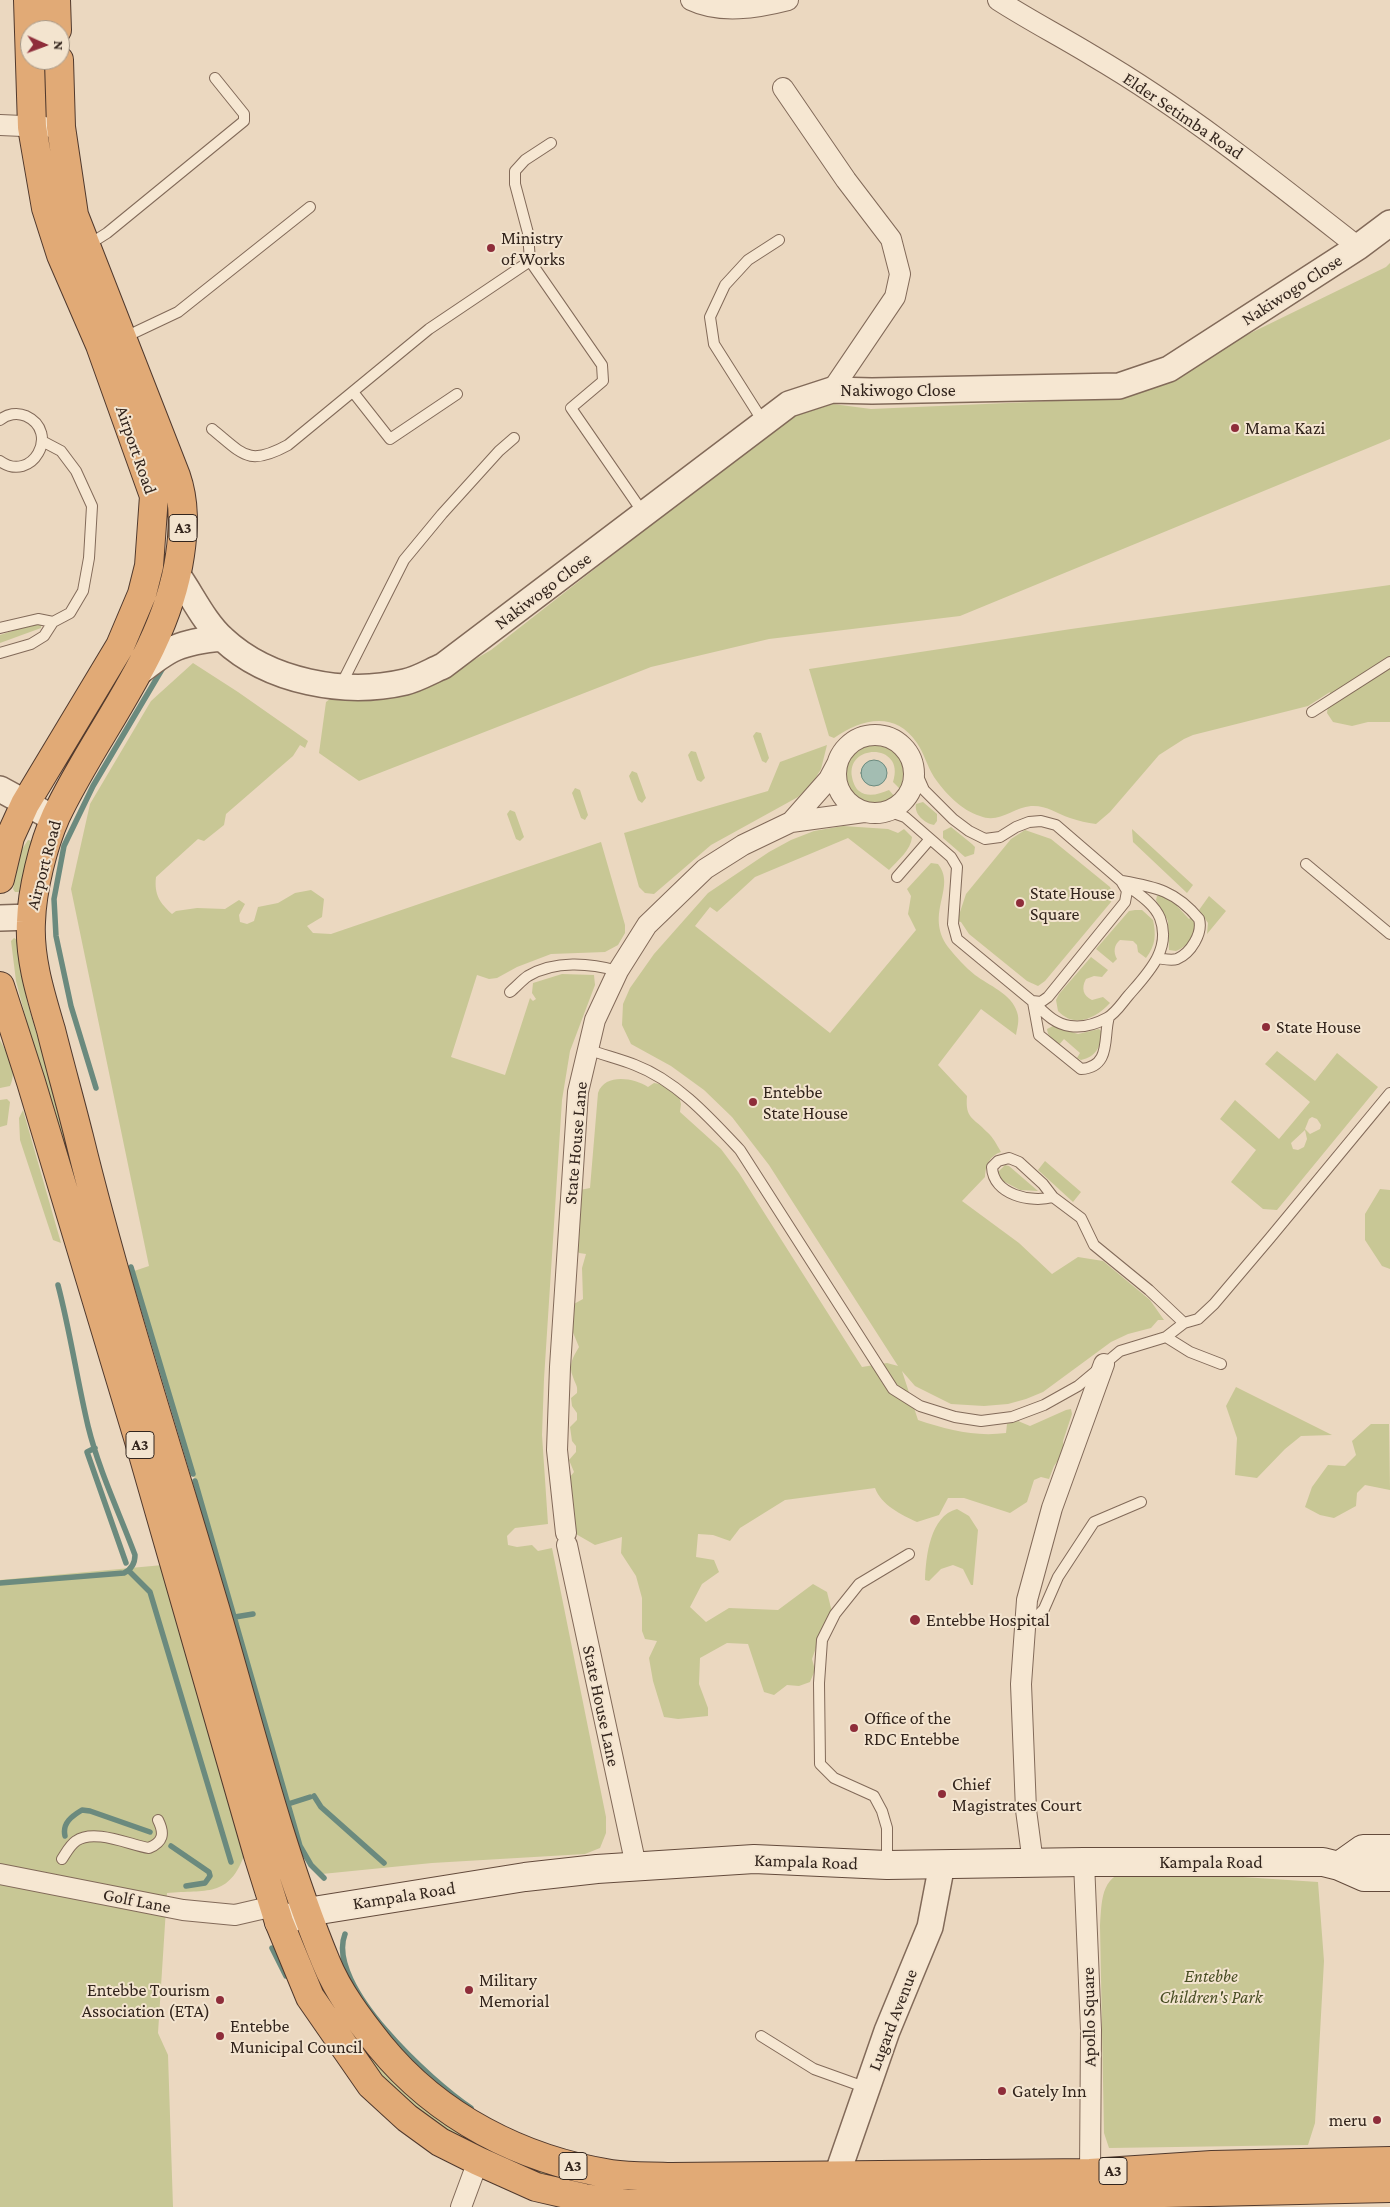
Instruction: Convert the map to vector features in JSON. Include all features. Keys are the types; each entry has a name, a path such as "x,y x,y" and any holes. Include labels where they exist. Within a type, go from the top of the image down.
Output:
{"highway":[{"name":"Airport Road","path":"0,879 10,838 25,804 120,646 142,594 150,566 154,496 100,345 61,255 46,208 32,127 28,0"},
{"path":"56,0 57,20"},
{"name":"Airport Road","path":"31,929 44,854 54,819 154,642 175,588 184,528 181,490 74,215 61,127 59,70"},
{"path":"154,496 181,490"},
{"name":"A3","path":"31,929 40,994 100,1223 281,1835 328,1968 360,2019 384,2050 419,2086 477,2129 518,2150 570,2166 616,2175 671,2177 837,2175 1097,2192 1322,2198 1390,2188"},
{"name":"A3","path":"0,986 140,1442 276,1914 310,1997 371,2085 407,2118 440,2142 536,2186 584,2198 628,2204 820,2205 1097,2192 1212,2164 1390,2161"}],"main road":[{"path":"1338,1866 1363,1849 1390,1849"},
{"name":"Kampala Road","path":"276,1914 307,1912 526,1877 636,1866 754,1859 887,1865 1084,1862 1323,1862 1338,1866 1364,1878 1390,1877"}],"street":[{"path":"691,0 718,8 763,7 788,0"},
{"name":"Elder Setimba Road","path":"998,0 1043,28 1094,56 1154,95 1255,165 1358,248"},
{"path":"783,88 846,180 890,239 900,274 895,297 832,390"},
{"path":"0,124 61,127"},
{"name":"Nakiwogo Close","path":"177,574 210,624 222,638 239,652 290,676 317,684 352,686 407,682 443,666 789,404 832,390 872,391 1119,386 1169,369 1358,248 1390,223"},
{"path":"136,675 160,655 177,645 197,640 222,638"},
{"path":"792,822 829,779 837,764 847,746 865,736 875,735 895,740 910,755 914,780 909,794 900,805 876,814 864,812 850,805 841,793 836,779 837,764"},
{"path":"0,789 54,819"},
{"path":"792,822 864,812"},
{"name":"State House Lane","path":"636,1866 566,1537 557,1450 578,1092 595,1020 618,971 647,925 705,869 743,845 792,822"},
{"path":"0,918 31,929"},
{"path":"1033,1863 1026,1810 1022,1733 1021,1684 1027,1600 1052,1508 1104,1364"},
{"name":"Apollo Square","path":"1084,1862 1097,2192"},
{"name":"Lugard Avenue","path":"820,2205 837,2175 887,2031 930,1927 942,1864"},
{"name":"Golf Lane","path":"0,1874 183,1910 212,1913 276,1914"},
{"path":"461,2207 478,2161"}],"lane":[{"path":"85,247 107,233 244,121 244,114 215,78"},
{"path":"551,143 525,160 515,172 515,184 528,233 530,261 602,365 603,381 571,408 644,514"},
{"path":"122,338 178,312 310,207"},
{"path":"764,422 714,344 710,317 725,286 748,260 779,240"},
{"path":"212,428 243,454 268,456 288,445 429,329 530,261"},
{"path":"353,392 390,439 457,394"},
{"path":"0,420 13,414 22,414 37,424 42,441 40,451 28,464 20,467 10,466 0,461"},
{"path":"352,686 404,560 448,507 514,438"},
{"path":"0,653 31,644 44,636 53,622 70,613 83,590 89,558 92,506 76,471 61,451 42,441"},
{"path":"0,628 38,619 53,622"},
{"path":"1312,712 1390,662"},
{"path":"888,811 905,817 951,857 957,867 953,924 957,939 1051,1019 1072,1026 1091,1025 1109,1017 1154,966 1163,939 1159,918 1152,907 1056,825 1041,821 1029,822 1016,827 1000,837 985,838 968,831 924,790 913,765"},
{"path":"897,877 930,839"},
{"path":"1306,864 1390,934"},
{"path":"1122,881 1154,886 1168,892 1199,919 1201,924 1199,937 1180,958 1167,960 1157,958"},
{"path":"1032,1002 1041,1002 1048,997 1125,902 1127,891 1122,881"},
{"path":"510,992 529,976 552,968 574,964 602,966 618,971"},
{"path":"1032,1002 1039,1035 1081,1069 1094,1066 1102,1055 1106,1046 1109,1017"},
{"path":"588,1050 636,1065 661,1078 718,1126 740,1150 893,1389 920,1406 955,1417 974,1420 1012,1417 1044,1405 1078,1386 1120,1352 1166,1337 1184,1323 1198,1319 1214,1304 1390,1093"},
{"path":"1053,1197 1040,1200 1011,1193 998,1185 993,1176 992,1167 998,1161 1009,1158 1019,1162 1043,1184 1053,1197 1081,1218 1094,1245 1149,1290 1184,1323"},
{"path":"1166,1337 1190,1352 1221,1364"},
{"path":"1024,1631 1044,1609 1058,1577 1094,1522 1141,1502"},
{"path":"887,1865 886,1828 882,1811 874,1796 834,1778 820,1764 819,1683 822,1640 834,1614 859,1584 909,1554"},
{"path":"62,1860 76,1841 84,1836 119,1840 149,1848 157,1845 162,1839 163,1830 158,1820"},
{"path":"761,2036 814,2069 867,2088"}],"green space":[{"path":"1390,263 1390,439 960,616 769,639 651,667 359,781 319,753 326,702 330,699 372,701 403,696 426,688 491,650 788,418 833,404 871,409 1122,398 1164,385 1222,347 1386,267"},
{"path":"1390,585 1390,722 1368,722 1352,726 1333,722 1327,713 1330,692 1308,706 1193,735 1159,755 1110,812 1096,824 1077,820 1036,806 1024,807 993,818 987,818 966,810 948,795 938,783 917,743 899,726 877,721 855,726 834,738 829,736 809,669 1071,629"},
{"path":"36,623 41,624 41,628 0,643 0,635"},
{"path":"193,663 308,741 305,748 300,745 293,756 226,814 224,825 204,841 198,839 156,877 157,894 164,906 172,914 176,911 197,908 225,909 239,900 245,904 239,915 240,922 247,924 254,921 258,907 278,903 295,893 311,890 324,899 322,917 307,926 313,933 331,934 601,842 625,925 625,933 618,945 605,952 551,954 517,967 497,978 489,979 477,975 451,1057 505,1075 530,998 533,1001 536,999 532,993 533,983 562,974 594,975 595,985 570,1051 562,1100 542,1435 548,1524 515,1528 507,1536 508,1545 517,1547 532,1545 538,1551 552,1548 606,1817 606,1833 600,1848 585,1854 432,1863 322,1874 310,1860 298,1833 290,1805 311,1798 311,1796 289,1803 236,1619 246,1616 246,1614 235,1616 134,1271 149,1266 71,889 90,804 151,701"},
{"path":"756,732 761,733 769,758 766,763 762,761 753,736"},
{"path":"827,745 821,769 812,784 798,797 711,845 654,894 645,893 639,887 624,833 768,791 780,762"},
{"path":"870,745 880,746 895,752 902,764 903,780 901,790 893,782 895,769 891,760 884,754 866,753 858,758 853,766 852,779 859,791 870,795 889,790 895,797 881,803 867,802 857,797 849,788 845,777 847,765 855,754"},
{"path":"691,751 696,752 705,778 701,782 697,780 688,755"},
{"path":"632,771 637,773 646,798 642,803 638,800 629,776"},
{"path":"575,788 580,790 588,815 585,820 581,818 572,793"},
{"path":"923,802 937,814 937,821 934,825 923,820 918,815 916,804"},
{"path":"510,810 515,812 524,837 520,841 516,839 507,814"},
{"path":"843,826 888,829 898,833 904,829 912,837 903,855 889,870 848,838 755,877 717,912 710,907 695,926 830,1033 916,930 908,914 911,896 907,889 931,863 938,864 943,873 944,882 939,912 941,935 948,947 968,969 1010,1000 1017,1012 1018,1018 1016,1035 981,1009 938,1065 967,1096 969,1114 991,1136 1001,1152 991,1158 987,1165 985,1177 962,1201 1019,1243 1052,1274 1078,1257 1103,1261 1150,1300 1164,1320 1158,1320 1151,1328 1128,1334 1111,1342 1043,1392 1008,1404 984,1406 951,1404 915,1386 902,1371 918,1420 951,1430 983,1434 1006,1433 1007,1424 1018,1421 1030,1426 1071,1409 1072,1414 1063,1441 1064,1452 1054,1466 1049,1479 1041,1477 1034,1480 1027,1502 1010,1513 964,1498 948,1498 939,1515 917,1522 899,1513 882,1500 875,1488 785,1500 740,1528 730,1541 713,1535 698,1534 696,1557 714,1560 719,1572 702,1584 690,1607 706,1622 729,1608 778,1610 813,1584 827,1592 832,1612 812,1659 815,1670 810,1682 799,1686 787,1685 774,1695 764,1692 748,1644 727,1643 700,1658 699,1684 708,1708 708,1716 678,1719 664,1717 653,1681 649,1658 657,1641 645,1639 642,1631 642,1598 636,1576 621,1553 622,1537 595,1545 562,1526 562,1487 574,1472 569,1460 576,1452 570,1427 577,1420 577,1413 572,1406 571,1398 577,1393 577,1388 571,1365 579,1347 567,1318 572,1305 583,1299 582,1268 586,1254 579,1253 572,1244 580,1190 590,1188 598,1093 607,1082 620,1079 635,1081 648,1087 654,1083 666,1085 678,1092 681,1104 680,1112 721,1149 739,1173 862,1367 887,1363 898,1366 769,1165 732,1117 704,1090 671,1066 631,1044 622,1025 623,1004 630,988 654,954 708,893 769,852 791,840 814,831"},
{"path":"951,827 975,847 974,854 965,857 943,838 943,831"},
{"path":"1132,829 1193,885 1187,893 1133,842"},
{"path":"1025,830 1051,839 1110,887 1113,895 1111,902 1045,981 1038,986 1027,981 969,934 961,922 957,921 966,894 1011,839"},
{"path":"28,840 32,841 21,889 19,892 15,892 13,889 21,851"},
{"path":"1161,895 1179,904 1177,906 1189,919 1192,916 1194,922 1194,932 1190,941 1176,951 1169,950 1168,921 1156,900 1157,896"},
{"path":"1209,896 1226,911 1207,934 1208,923 1199,910"},
{"path":"1142,910 1153,920 1155,935 1152,949 1146,958 1138,952 1137,945 1133,941 1120,940 1116,944 1115,949 1117,959 1113,963 1096,949 1129,911"},
{"path":"14,938 19,941 20,963 27,1001 275,1852 271,1854 48,1103 16,981 11,941"},
{"path":"1091,957 1108,970 1102,977 1094,976 1086,979 1084,991 1092,1000 1103,997 1110,1003 1092,1017 1078,1020 1071,1019 1058,1011 1056,1000"},
{"path":"1053,1026 1078,1034 1099,1029 1103,1033 1094,1054 1081,1060 1077,1058 1080,1053 1064,1039 1058,1046 1048,1034 1047,1029"},
{"path":"0,1040 11,1062 13,1074 10,1086 0,1088"},
{"path":"1277,1051 1315,1081 1337,1053 1378,1087 1277,1210 1263,1209 1231,1182 1256,1150 1220,1119 1235,1100 1279,1139 1310,1102 1265,1064","holes":["1312,1117 1317,1119 1321,1125 1320,1129 1310,1134 1305,1129 1309,1119","1305,1130 1307,1139 1304,1147 1298,1150 1293,1149 1291,1143"]},
{"path":"7,1099 10,1102 7,1125 0,1127 0,1100"},
{"path":"23,1110 61,1243 53,1240 20,1140 19,1118"},
{"path":"1045,1161 1081,1192 1073,1202 1038,1170"},
{"path":"1005,1165 1009,1166 1038,1191 1020,1190 1001,1180 998,1172"},
{"path":"1380,1189 1390,1190 1390,1269 1382,1266 1365,1240 1365,1214"},
{"path":"1236,1387 1332,1435 1301,1436 1285,1449 1257,1478 1235,1475 1237,1438 1226,1406"},
{"path":"1371,1424 1389,1424 1390,1490 1365,1485 1357,1493 1356,1506 1334,1518 1320,1515 1305,1507 1312,1487 1328,1465 1345,1466 1356,1455 1352,1441"},
{"path":"957,1509 969,1516 978,1530 973,1585 971,1585 963,1569 953,1565 941,1569 929,1581 925,1580 928,1549 935,1528 948,1513"},
{"path":"163,1565 245,1853 239,1868 224,1885 205,1891 167,1893 158,2033 168,2055 173,2207 0,2207 0,1580"},
{"name":"Entebbe Children's Park","path":"1137,1870 1318,1882 1324,1961 1315,2123 1308,2145 1109,2148 1104,2133 1100,1926 1102,1905 1103,1896 1110,1881 1125,1872"},
{"path":"310,1954 476,2137 727,2186 625,2192 545,2178 467,2144 415,2108 368,2063 330,2008 307,1955"}],"shaded area":[{"path":"874,760 883,764 887,773 883,782 874,786 865,782 861,773 865,764"}],"waterway":[{"path":"96,1088 71,1006 56,936 54,899 64,846 93,786 164,666"},
{"path":"131,1267 193,1474"},
{"path":"0,1583 124,1573 131,1568 134,1561 135,1555 103,1475 88,1426 58,1285"},
{"path":"95,1448 87,1452 126,1563"},
{"path":"195,1481 300,1846 311,1865 324,1878"},
{"path":"129,1571 150,1592 231,1862"},
{"path":"235,1617 253,1614"},
{"path":"314,1796 321,1807 384,1863"},
{"path":"288,1804 310,1797"},
{"path":"65,1836 66,1824 71,1817 82,1810 90,1811 150,1832"},
{"path":"171,1846 209,1872 210,1876 205,1883 186,1886"},
{"path":"345,1934 343,1955 351,1979 366,2005 409,2055 432,2077 471,2108"},
{"path":"272,1948 286,1976"}],"place":[{"name":"Ministry of Works","path":"491,248"},
{"name":"Mama Kazi","path":"1235,428"},
{"name":"State House Square","path":"1020,903"},
{"name":"State House","path":"1266,1027"},
{"name":"Entebbe State House","path":"753,1102"},
{"name":"Entebbe Hospital","path":"915,1620"},
{"name":"Office of the RDC Entebbe","path":"854,1728"},
{"name":"Chief Magistrates Court","path":"942,1794"},
{"name":"Military Memorial","path":"469,1990"},
{"name":"Entebbe Tourism Association (ETA)","path":"220,2000"},
{"name":"Entebbe Municipal Council","path":"220,2036"},
{"name":"Gately Inn","path":"1002,2091"},
{"name":"meru","path":"1377,2120"}]}
